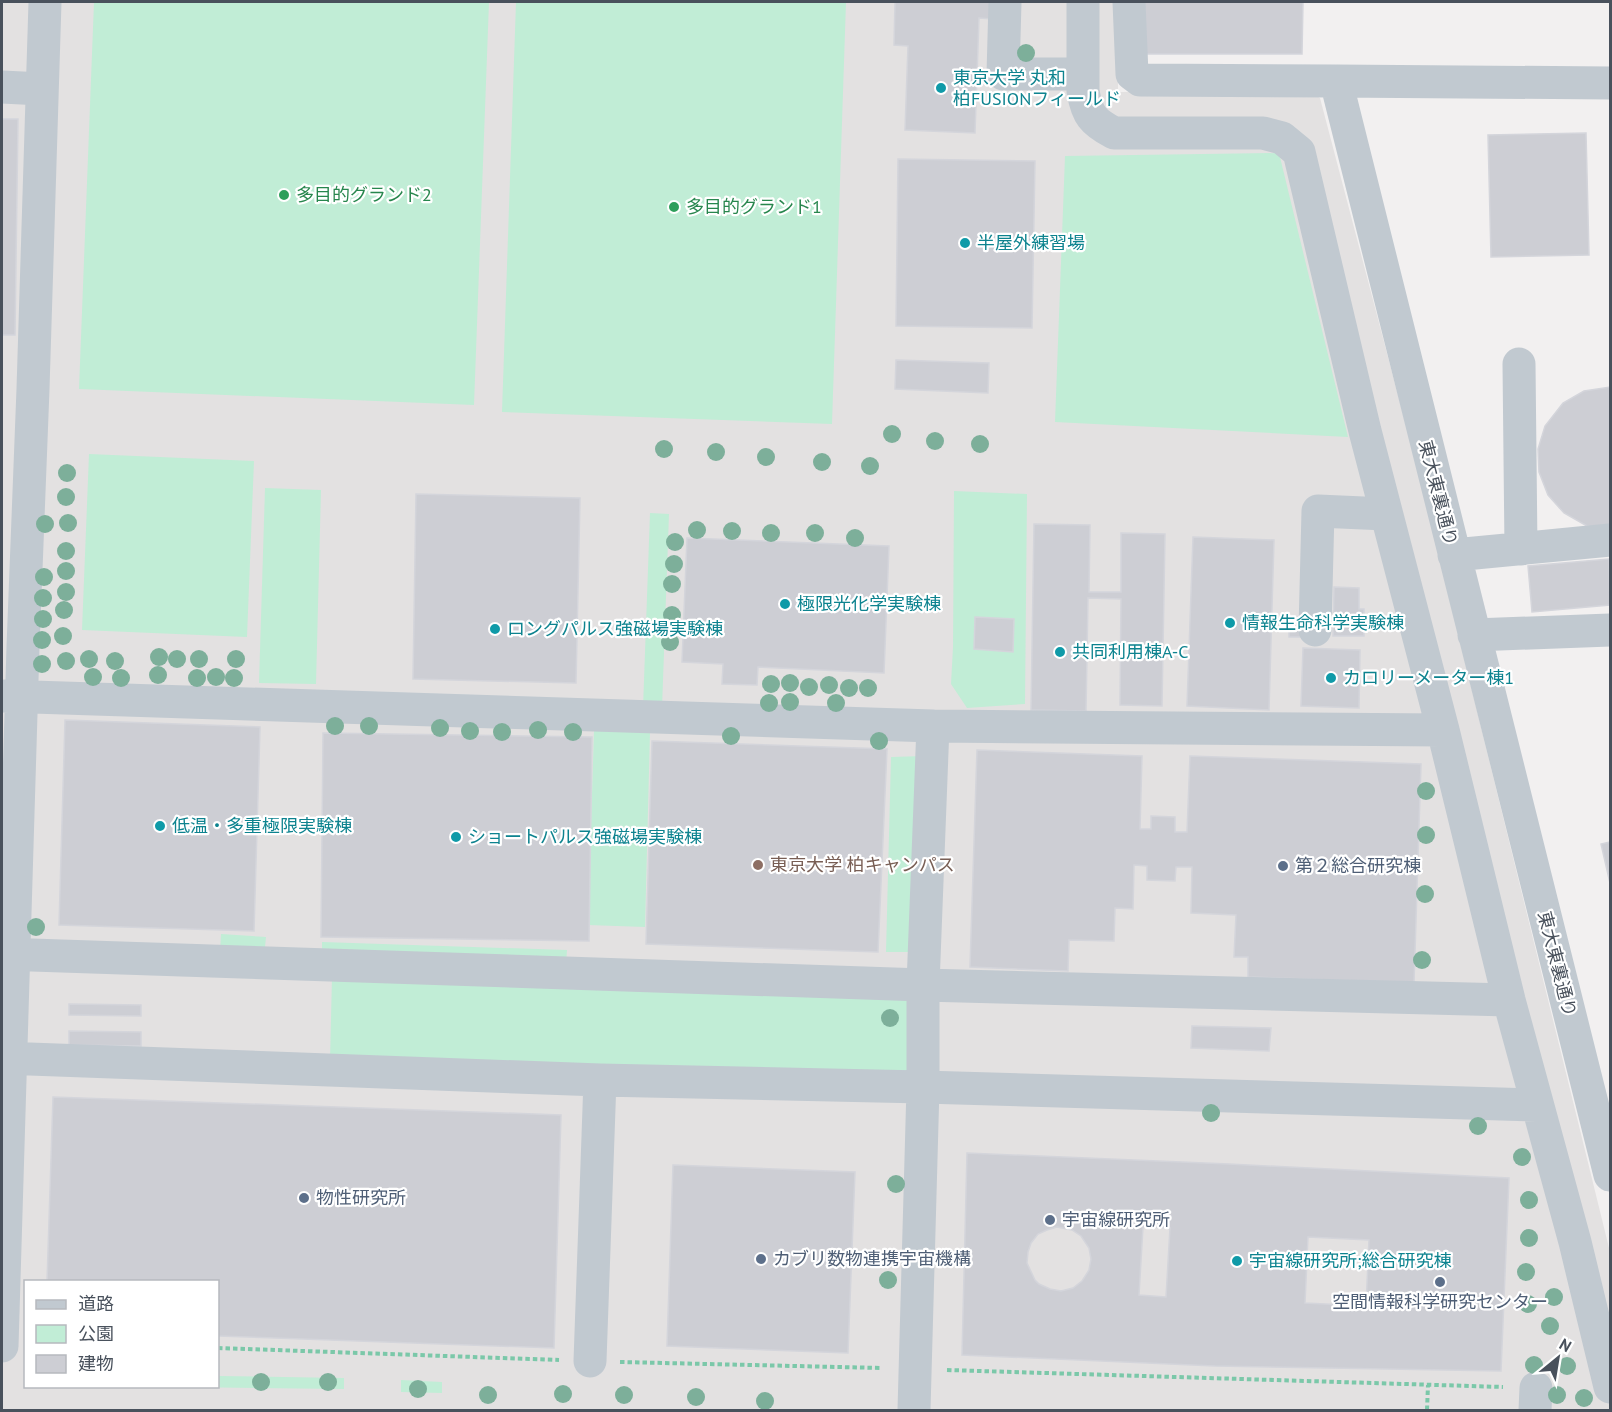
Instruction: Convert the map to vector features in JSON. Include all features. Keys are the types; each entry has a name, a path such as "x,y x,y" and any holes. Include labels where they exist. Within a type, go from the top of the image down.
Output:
{"street":[{"path":"2,1346 11,696 45,2"},
{"path":"1005,2 1004,74 1083,74"},
{"path":"1083,2 1083,91 1090,115 1102,127 1114,133 1263,133 1282,138 1299,152 1386,514 1443,729 1509,1000 1575,1242 1611,1387"},
{"path":"1129,2 1132,74 1140,80 1611,84"},
{"name":"東大東裏通り","path":"1336,81 1611,1175"},
{"path":"2,87 42,89"},
{"path":"1520,364 1521,549"},
{"path":"1315,630 1318,511 1386,514"},
{"path":"1454,555 1611,540"},
{"path":"1474,635 1611,630"},
{"path":"11,696 933,726 1443,729"},
{"path":"914,1410 923,1087 923,985 933,726"},
{"path":"7,954 923,985 1509,1000"},
{"path":"6,1059 600,1080 1538,1105"},
{"path":"590,1361 600,1080"}],"path":[{"path":"219,1348 1428,1385 1536,1399"},
{"path":"1427,1410 1428,1385"}],"shaded area":[{"name":"東京大学 柏キャンパス","path":"2,2 1118,2 1118,92 1309,91 1320,98 1420,479 1610,1252 1610,1410 2,1410"}],"green space":[{"name":"多目的グランド2","path":"94,2 489,2 474,405 79,389"},
{"name":"多目的グランド1","path":"516,2 846,2 832,424 502,412"},
{"path":"1279,153 1348,437 1055,422 1065,156"},
{"path":"89,454 254,461 247,637 82,630"},
{"path":"265,488 321,490 316,684 259,683"},
{"path":"954,491 1027,494 1025,704 967,708 951,684","holes":["976,617 1014,619 1012,652 974,649"]},
{"path":"650,513 669,514 662,708 643,708"},
{"path":"594,730 650,732 645,927 588,925"},
{"path":"924,756 916,952 886,952 891,757"},
{"path":"221,934 266,937 264,957 220,954"},
{"path":"322,942 567,950 566,964 322,956"},
{"path":"332,976 916,994 913,1079 330,1061"},
{"path":"219,1376 344,1378 344,1389 219,1387"},
{"path":"401,1380 442,1382 442,1393 401,1392"}],"building":[{"name":"東京大学 丸和 柏FUSIONフィールド","path":"895,2 993,2 992,19 979,18 975,133 905,130 908,46 894,45"},
{"path":"1143,2 1303,2 1302,54 1143,54"},
{"path":"2,119 18,119 15,335 2,335"},
{"path":"1586,133 1589,255 1491,257 1488,135"},
{"name":"半屋外練習場","path":"898,159 1035,161 1032,328 896,326"},
{"path":"896,360 989,363 988,393 895,389"},
{"path":"1610,387 1610,529 1587,526 1564,513 1548,495 1539,472 1538,449 1545,426 1563,403 1584,391"},
{"name":"ロングパルス強磁場実験棟","path":"416,494 580,498 576,683 413,679"},
{"name":"共同利用棟A-C","path":"1034,524 1090,525 1089,592 1121,592 1121,533 1165,534 1162,706 1120,705 1121,599 1088,598 1086,711 1031,710"},
{"name":"情報生命科学実験棟","path":"1193,537 1274,540 1269,710 1187,706"},
{"name":"極限光化学実験棟","path":"687,538 889,546 884,673 758,667 757,685 722,684 723,664 682,662"},
{"path":"1609,559 1610,605 1532,612 1528,566"},
{"path":"1334,587 1359,588 1359,609 1364,609 1364,636 1333,636"},
{"path":"975,617 1014,619 1013,652 974,649"},
{"path":"1289,617 1306,617 1306,637 1289,637"},
{"name":"カロリーメーター棟1","path":"1303,648 1360,650 1359,708 1301,706"},
{"name":"低温・多重極限実験棟","path":"65,720 260,727 254,931 59,925"},
{"name":"ショートパルス強磁場実験棟","path":"323,733 592,737 589,941 321,937"},
{"path":"652,741 887,749 878,952 646,944"},
{"name":"第２総合研究棟","path":"977,750 1142,756 1140,829 1151,829 1151,816 1175,817 1175,832 1187,832 1190,756 1421,764 1414,983 1248,977 1248,957 1234,957 1236,915 1191,913 1192,867 1176,867 1175,881 1147,880 1147,866 1134,865 1133,909 1115,908 1114,941 1069,940 1068,971 970,967"},
{"path":"1610,842 1610,883 1601,844"},
{"path":"69,1004 141,1005 141,1016 69,1015"},
{"path":"1192,1026 1271,1028 1269,1051 1191,1048"},
{"path":"69,1031 141,1032 141,1046 69,1045"},
{"name":"物性研究所","path":"53,1097 561,1115 554,1348 219,1336 219,1280 47,1280"},
{"name":"宇宙線研究所;総合研究棟","path":"967,1153 1509,1178 1501,1371 1215,1366 962,1355","holes":["1057,1227 1072,1230 1081,1236 1089,1248 1091,1259 1089,1270 1082,1281 1073,1288 1061,1291 1039,1284 1027,1263 1031,1243 1038,1234","1143,1227 1170,1228 1166,1297 1139,1295","1308,1237 1369,1240 1366,1306 1305,1303"]},
{"name":"カブリ数物連携宇宙機構","path":"673,1165 855,1172 848,1353 667,1346"}],"place":[{"name":"東京大学 丸和 柏FUSIONフィールド","path":"941,88"},
{"name":"多目的グランド2","path":"284,195"},
{"name":"多目的グランド1","path":"674,207"},
{"name":"半屋外練習場","path":"965,243"},
{"name":"極限光化学実験棟","path":"785,604"},
{"name":"情報生命科学実験棟","path":"1230,623"},
{"name":"ロングパルス強磁場実験棟","path":"495,629"},
{"name":"共同利用棟A-C","path":"1060,652"},
{"name":"カロリーメーター棟1","path":"1331,678"},
{"name":"低温・多重極限実験棟","path":"160,826"},
{"name":"ショートパルス強磁場実験棟","path":"456,837"},
{"name":"東京大学 柏キャンパス","path":"758,865"},
{"name":"第２総合研究棟","path":"1283,866"},
{"name":"物性研究所","path":"304,1198"},
{"name":"宇宙線研究所","path":"1050,1220"},
{"name":"カブリ数物連携宇宙機構","path":"761,1259"},
{"name":"宇宙線研究所;総合研究棟","path":"1237,1261"},
{"name":"空間情報科学研究センター","path":"1440,1282"}]}
